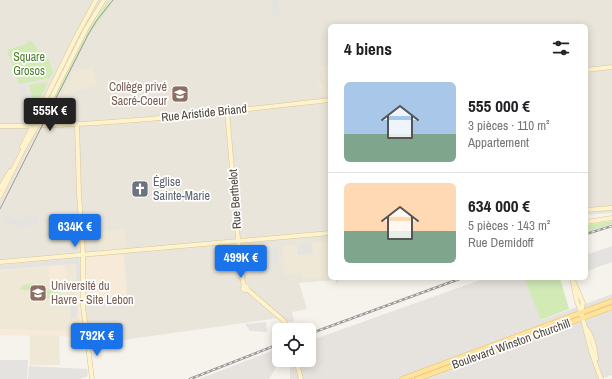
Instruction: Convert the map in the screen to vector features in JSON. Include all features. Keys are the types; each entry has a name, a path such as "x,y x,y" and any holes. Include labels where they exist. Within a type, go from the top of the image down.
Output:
{"main road":[{"path":"582,315 612,301"},
{"path":"582,315 612,306"},
{"name":"Boulevard Winston Churchill","path":"402,379 550,324 582,315"},
{"name":"Boulevard Winston Churchill","path":"417,379 582,315"}],"street":[{"path":"0,196 71,48 96,0"},
{"path":"0,188 86,29 104,0"},
{"path":"588,70 612,67"},
{"name":"Rue Aristide Briand","path":"0,126 168,117 328,100"},
{"name":"Rue Berthelot","path":"227,111 242,281 245,288 283,319 285,323"},
{"path":"77,123 79,194 83,255 83,306 92,379"},
{"path":"588,210 612,208"},
{"path":"588,222 612,218"},
{"path":"0,262 328,233"},
{"path":"572,280 583,303 582,315 586,328 594,344 601,379"},
{"path":"298,367 301,379"}],"shaded area":[{"path":"0,0 612,0 612,213 588,215 588,24 328,24 328,280 336,280 299,283 307,309 292,312 294,321 289,322 278,318 88,345 82,299 124,255 0,265"},
{"path":"271,0 278,0 280,15 273,15"},
{"path":"328,65 328,95 320,96 318,83 323,82 321,66"},
{"path":"93,67 97,86 63,94 74,71"},
{"path":"25,85 30,108 23,109 17,86"},
{"path":"59,96 65,118 51,120 51,113"},
{"path":"7,215 22,223 25,217 37,216 37,224 19,228 4,221"},
{"path":"101,217 102,231 95,232 94,218"},
{"path":"125,229 127,249 99,251 98,232"},
{"path":"277,241 277,243 242,246 242,244"},
{"path":"328,242 328,276 303,279 302,273 285,275 283,246"},
{"path":"312,244 313,253 298,255 297,245"},
{"path":"612,246 612,262 588,271 588,254"},
{"path":"277,247 278,265 256,267 254,249"},
{"path":"124,254 127,295 82,299 87,337 0,335 0,265"},
{"path":"79,258 82,285 81,292 77,292 75,264 0,270 0,265"},
{"name":"Université du Havre - Site Lebon","path":"74,264 80,331 0,329 0,271 49,267 50,284 67,283 65,265"},
{"path":"480,280 525,280 542,320 612,294 612,375 602,379 290,379 290,367 316,367 316,339"},
{"path":"70,303 77,303 77,318 71,319"},
{"path":"266,322 267,332 250,331 245,324"},
{"path":"30,335 59,335 60,365 30,365"},
{"path":"272,351 272,367 276,367 269,379 199,379"},
{"path":"0,360 28,360 27,379 0,379"},
{"path":"29,366 87,369 88,376 80,379 28,379"},
{"path":"373,373 376,379 357,379"}],"green space":[{"path":"108,2 111,5 89,34 47,117 45,115 86,34"},
{"name":"Square Grosos","path":"30,40 49,60 53,73 50,78 19,84 7,50 26,44"},
{"path":"48,82 35,109 29,85"},
{"path":"612,221 612,224 588,231 588,225"},
{"path":"525,280 561,280 569,309 541,320"},
{"path":"34,284 37,286 29,290 20,289 22,286"},
{"path":"34,289 52,290 60,293 61,295 54,298 37,299 33,292"},
{"path":"92,333 117,335 94,339"}],"tram line":[{"path":"0,209 89,33 113,0"}],"railway":[{"path":"588,233 612,226"},
{"path":"316,331 457,280"},
{"path":"190,379 272,347"}],"place":[{"name":"Collège privé Sacré-Coeur","path":"180,94"},
{"name":"Église Sainte-Marie","path":"140,189"},
{"name":"Université du Havre - Site Lebon","path":"38,293"}]}
